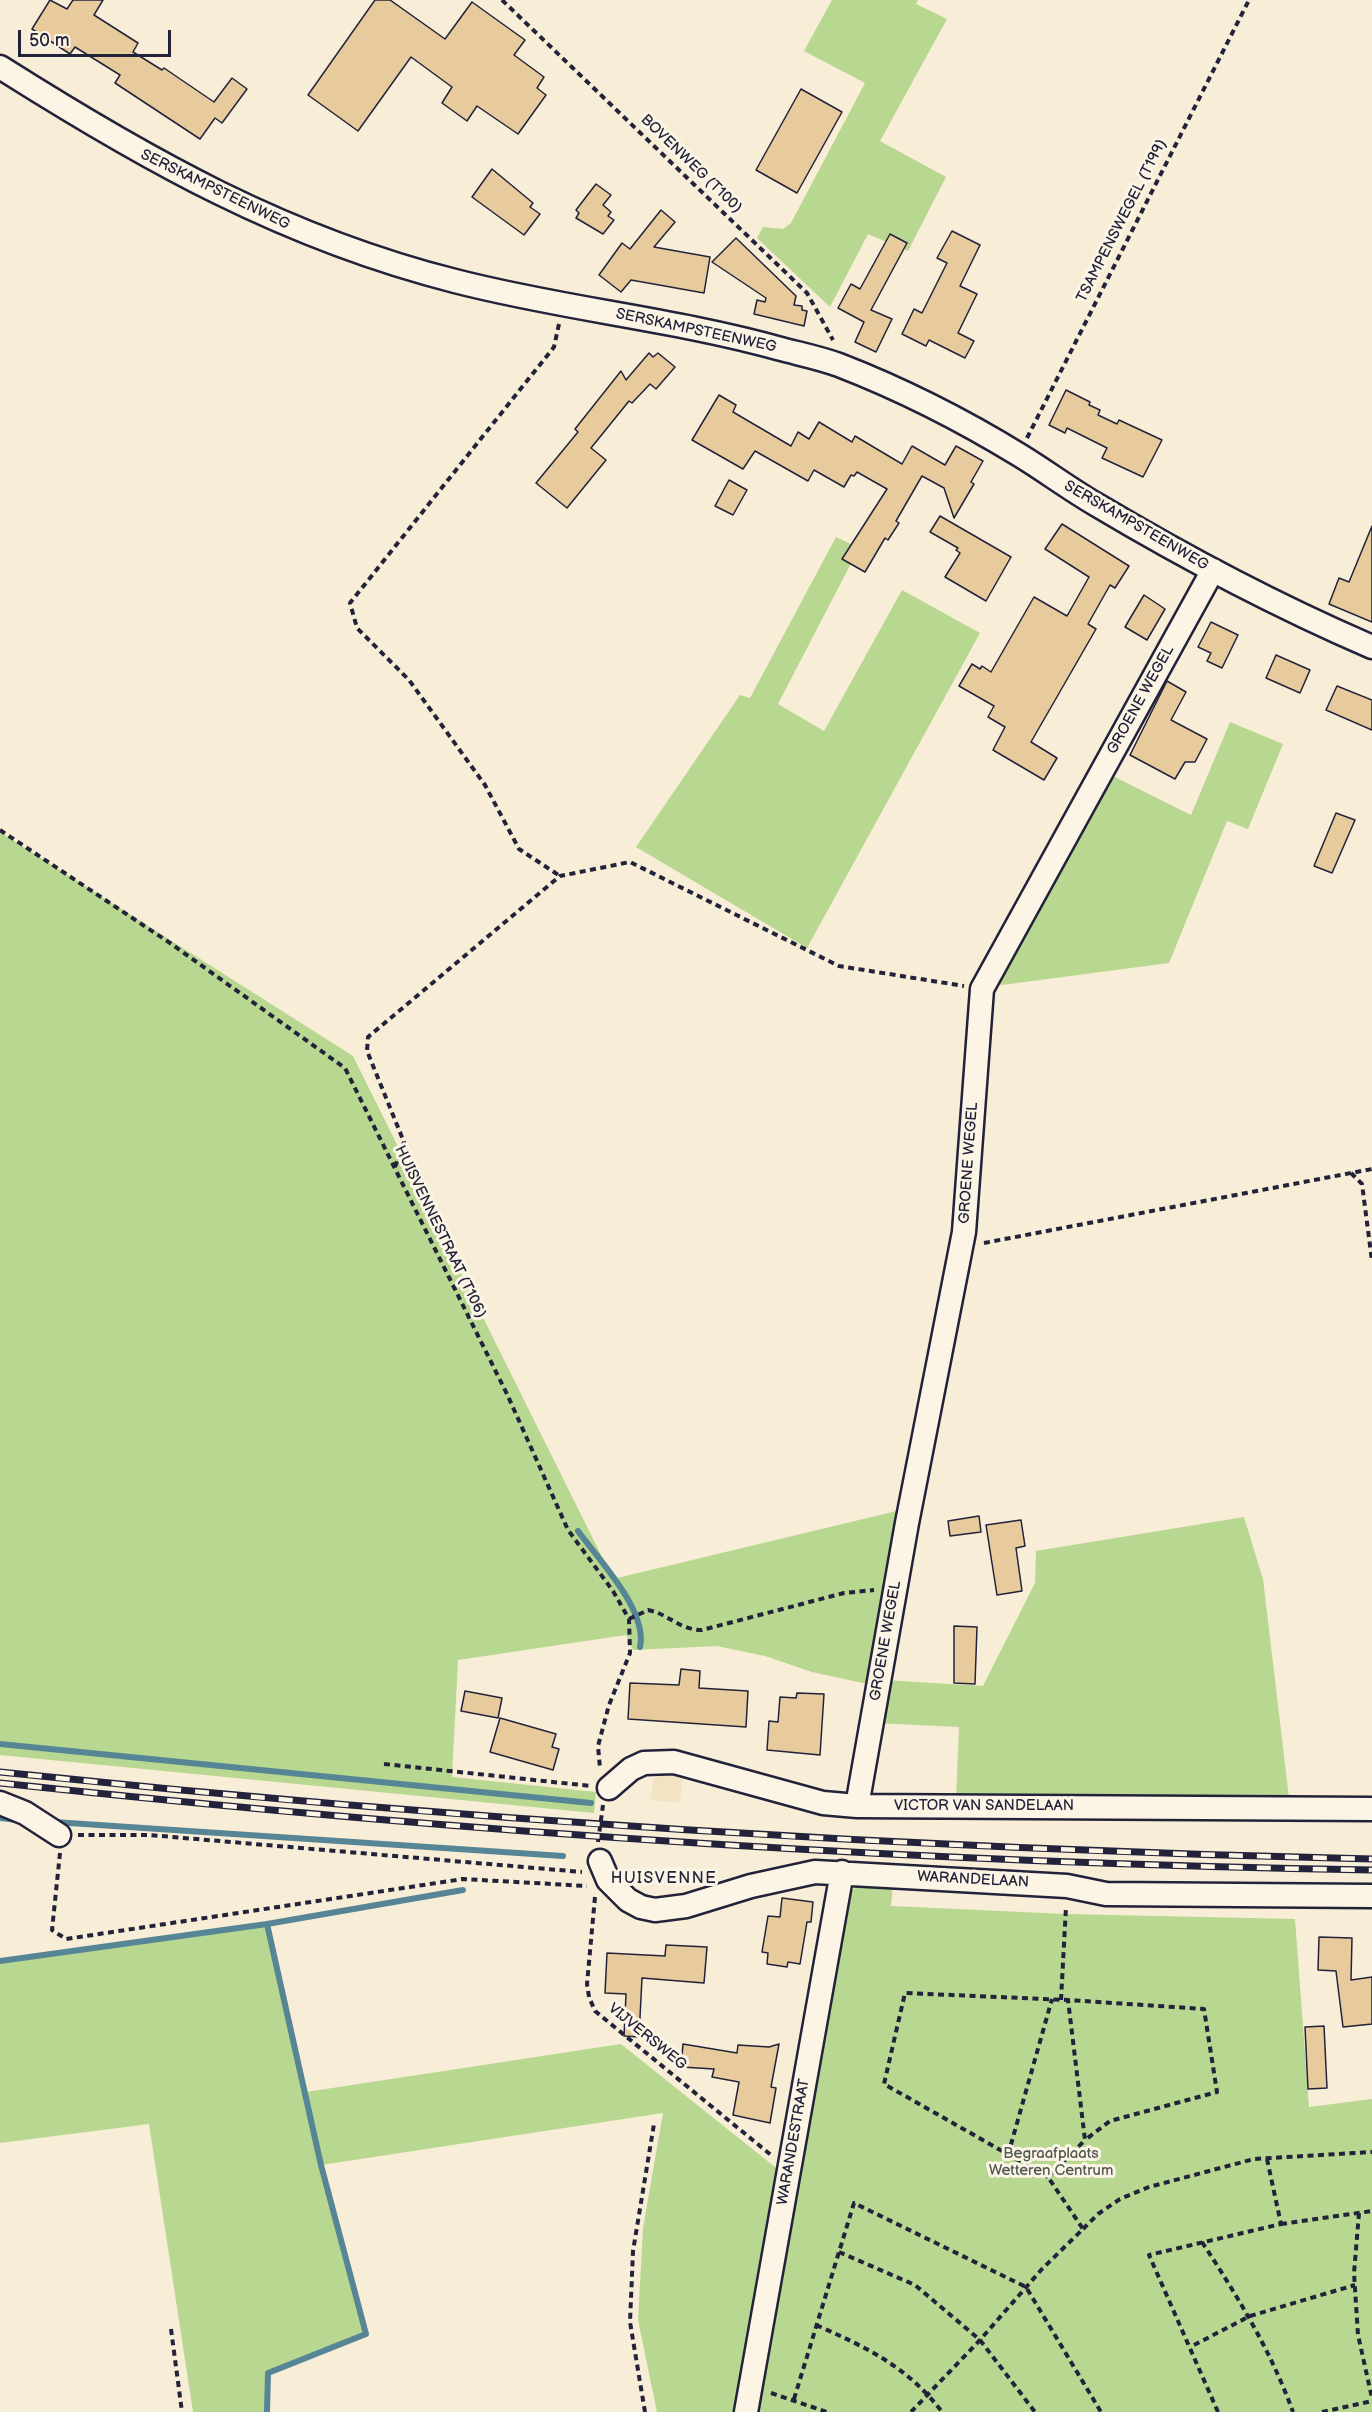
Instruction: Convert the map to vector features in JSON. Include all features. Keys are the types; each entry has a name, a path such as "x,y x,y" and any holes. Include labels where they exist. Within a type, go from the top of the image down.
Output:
{"street":[{"name":"SERSKAMPSTEENWEG","path":"0,68 122,144 216,194 299,232 379,260 428,274 564,304 738,337 834,364 930,406 1018,454 1095,504 1213,570 1277,604 1372,647"},
{"name":"GROENE WEGEL","path":"857,1806 896,1588 962,1247 982,989 1213,570"},
{"name":"VICTOR VAN SANDELAAN","path":"609,1788 631,1769 658,1761 689,1766 823,1803 857,1806 1372,1809"},
{"path":"0,1803 25,1813 59,1835"},
{"name":"WARANDELAAN","path":"604,1871 628,1900 641,1908 655,1910 686,1906 796,1875 842,1872 1067,1886 1106,1894 1372,1896"},
{"name":"WARANDESTRAAT","path":"746,2412 842,1872"}],"path":[{"name":"BOVENWEG (T100)","path":"502,0 807,293 833,340 834,364"},
{"name":"TSAMPENSWEGEL (T199)","path":"1018,454 1249,0"},
{"path":"560,876 519,849 485,785 409,680 357,628 350,603 554,347 564,304"},
{"name":"HUISVENNESTRAAT (T106)","path":"0,830 170,944 345,1068 507,1394 568,1530 613,1591 629,1619 630,1653 609,1705 598,1746 599,1767 609,1788"},
{"path":"394,1168 404,1142 367,1050 368,1037 560,876 630,862 839,966 982,989"},
{"path":"962,1247 1372,1169"},
{"path":"1350,1173 1357,1177 1362,1185 1372,1261"},
{"path":"629,1619 640,1611 655,1611 688,1630 702,1630 844,1593 896,1588"},
{"path":"384,1764 609,1788 604,1800 598,1835 604,1871"},
{"path":"59,1835 149,1835 583,1872 593,1869 604,1871 588,1886 463,1879 66,1939 52,1930 60,1854 59,1835"},
{"name":"VIJVERSWEG","path":"604,1871 594,1898 589,1940 587,1984 595,2011 789,2170"},
{"path":"1061,2000 1067,1886"},
{"path":"1048,2177 1085,2140 1110,2121 1217,2092 1204,2009 1052,1999 905,1993 884,2084 1048,2177 1083,2229"},
{"path":"1008,2155 1052,1999"},
{"path":"1068,2000 1085,2140"},
{"path":"645,2412 630,2322 633,2251 654,2124"},
{"path":"910,2412 1083,2229 1098,2214 1120,2199 1149,2187 1254,2159 1372,2152"},
{"path":"1267,2159 1281,2224"},
{"path":"794,2399 854,2203 1026,2287 1101,2412"},
{"path":"1218,2412 1149,2255 1281,2224 1372,2211"},
{"path":"1322,2412 1372,2400 1358,2335 1355,2285 1359,2213"},
{"path":"1202,2242 1250,2316 1284,2385 1293,2412"},
{"path":"839,2252 915,2285 980,2340 1035,2412"},
{"path":"1194,2345 1250,2316 1355,2285"},
{"path":"816,2325 873,2350 928,2393 942,2412"},
{"path":"171,2329 182,2412"},
{"path":"750,2388 794,2399 827,2412"}],"shaded area":[{"path":"662,1772 683,1774 680,1803 650,1800 653,1780"}],"green space":[{"path":"832,0 918,0 916,4 947,19 880,141 946,177 908,251 868,234 830,307 757,238 763,227 783,229 791,223 865,83 804,51"},
{"path":"836,537 859,548 778,704 824,731 902,590 980,633 807,948 636,847 740,695 750,698"},
{"path":"1230,722 1283,744 1248,829 1227,821 1169,963 1002,985 991,981 1105,772 1191,815"},
{"path":"0,832 353,1056 613,1579 905,1509 872,1685 812,1672 765,1656 717,1646 633,1650 626,1635 458,1660 452,1777 596,1792 594,1813 0,1755"},
{"path":"1244,1517 1263,1579 1289,1798 956,1800 959,1727 875,1723 884,1680 983,1686 1035,1583 1036,1551"},
{"name":"Begraafplaats Wetteren Centrum","path":"867,1879 893,1881 891,1906 1066,1914 1295,1919 1309,2107 1372,2099 1372,2412 750,2412 849,1893"},
{"path":"267,1924 306,2092 621,2044 780,2171 764,2282 733,2412 657,2412 638,2320 643,2228 663,2113 321,2165 366,2334 269,2373 267,2412 193,2412 149,2124 0,2143 0,1961"}],"building":[{"path":"50,0 67,9 73,0 103,0 94,15 138,43 133,52 162,70 164,68 214,102 232,78 247,89 222,123 215,118 200,139 115,83 120,75 75,47 70,54 32,29"},
{"path":"375,0 390,0 445,39 472,2 525,40 514,55 544,77 537,88 546,95 518,134 477,106 467,121 442,103 452,87 411,57 358,131 308,95"},
{"path":"801,89 842,112 797,193 756,170"},
{"path":"492,169 533,203 530,207 540,214 524,235 472,197"},
{"path":"596,184 611,195 603,205 611,212 608,216 614,220 603,234 576,218 579,213 576,210"},
{"path":"661,210 675,222 654,247 710,257 704,293 631,280 621,292 599,275 622,243 630,249"},
{"path":"952,231 980,245 960,286 977,294 958,333 974,341 965,358 929,340 926,346 902,334 914,309 922,313 947,263 937,258"},
{"path":"890,234 907,243 871,310 892,319 876,352 855,342 864,322 838,308 851,284 860,289"},
{"path":"736,238 796,296 794,305 802,306 802,310 807,311 804,326 754,314 757,300 765,302 766,298 712,262"},
{"path":"649,353 653,357 658,353 675,367 656,389 650,384 632,403 629,401 591,448 606,460 567,508 536,483 578,432 575,429 621,371 626,380"},
{"path":"1066,390 1090,402 1089,405 1100,410 1098,415 1117,424 1119,420 1162,440 1143,477 1102,458 1107,448 1067,428 1065,433 1049,425"},
{"path":"719,395 736,405 733,412 791,446 798,432 809,439 819,422 852,442 855,436 902,464 912,446 945,465 956,446 983,461 971,482 974,484 954,518 944,488 922,476 896,521 899,523 888,540 885,538 865,572 842,559 887,489 857,472 854,476 851,475 844,487 814,470 808,481 755,451 743,469 692,440"},
{"path":"729,480 747,490 733,515 715,506"},
{"path":"940,516 1011,557 986,601 945,577 960,553 956,550 958,548 930,532"},
{"path":"1062,524 1129,566 1115,588 1110,585 1088,624 1096,629 1031,742 1057,758 1044,780 993,750 1005,727 988,717 994,706 959,686 972,664 980,669 982,666 991,672 1034,597 1067,616 1089,577 1045,549"},
{"path":"1372,526 1372,622 1329,604 1339,578 1349,582"},
{"path":"1144,595 1165,609 1147,640 1125,627"},
{"path":"1211,622 1238,635 1222,668 1207,661 1211,653 1198,647"},
{"path":"1276,655 1310,670 1300,693 1266,678"},
{"path":"1167,681 1186,692 1171,720 1207,739 1195,762 1185,762 1175,779 1130,755"},
{"path":"1337,686 1372,700 1372,730 1326,710"},
{"path":"1336,813 1355,820 1332,873 1314,866"},
{"path":"979,1516 981,1532 950,1536 948,1521"},
{"path":"1021,1520 1025,1546 1016,1548 1022,1591 997,1595 986,1525"},
{"path":"954,1626 977,1627 975,1684 954,1683"},
{"path":"681,1669 700,1671 699,1688 748,1691 746,1727 628,1719 630,1683 679,1685"},
{"path":"465,1691 502,1698 498,1718 461,1711"},
{"path":"797,1693 824,1694 820,1755 767,1750 769,1721 778,1722 780,1697 796,1698"},
{"path":"500,1718 556,1734 552,1747 559,1749 553,1770 490,1752"},
{"path":"782,1898 813,1902 811,1922 807,1922 800,1964 788,1962 787,1967 767,1964 768,1953 762,1952 768,1916 780,1917"},
{"path":"1319,1937 1352,1938 1351,1980 1372,1977 1372,2024 1343,2027 1336,1971 1318,1970"},
{"path":"666,1945 707,1947 704,1983 642,1978 639,2037 624,2036 626,1994 605,1993 607,1953 665,1956"},
{"path":"1324,2026 1327,2088 1308,2089 1305,2027"},
{"path":"683,2044 737,2053 738,2045 769,2047 779,2044 771,2087 776,2088 770,2123 733,2115 739,2082 712,2077 714,2069 681,2067"}],"waterway":[{"path":"578,1531 620,1586 629,1602 637,1618 640,1647"},
{"path":"0,1744 591,1803"},
{"path":"0,1818 17,1820"},
{"path":"54,1822 563,1856"},
{"path":"267,1924 463,1890"},
{"path":"0,1961 267,1924 321,2165 366,2334 268,2373 267,2412"}],"railway":[{"path":"0,1772 342,1804 685,1830 1028,1848 1372,1859"},
{"path":"0,1783 342,1816 685,1842 1028,1860 1372,1870"}],"district":[{"name":"HUISVENNE","path":"664,1879"}]}
